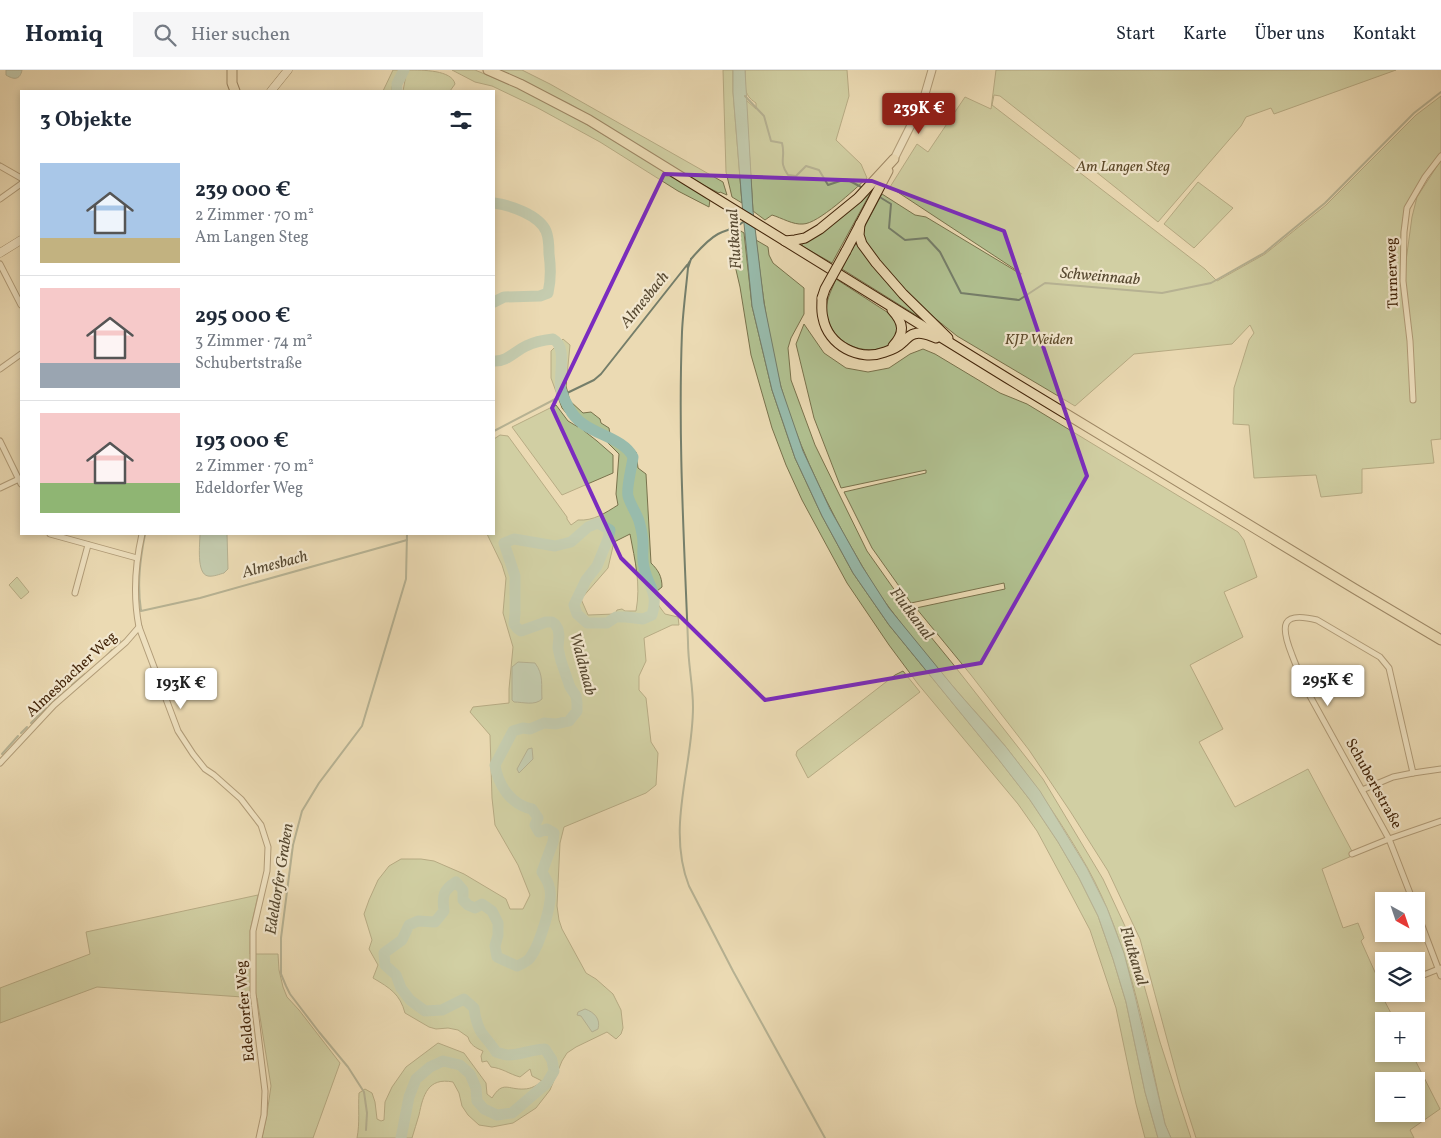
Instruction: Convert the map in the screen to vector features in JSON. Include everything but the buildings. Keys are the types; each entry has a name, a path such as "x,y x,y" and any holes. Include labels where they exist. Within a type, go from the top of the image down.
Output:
{"main road":[{"path":"232,70 232,83 235,90"},
{"path":"272,90 288,70"},
{"path":"488,70 520,84 588,120 955,346 1441,640"},
{"path":"894,159 881,178 860,224 825,289 822,298 823,318 827,330 838,344 857,354 888,352 913,334 920,333 955,346"},
{"path":"785,240 805,238 820,229 881,178"},
{"path":"860,224 859,235 862,244 876,262 897,287 940,328 955,346"},
{"path":"0,253 20,241"},
{"path":"878,298 898,316 902,325 898,340 888,352"}],"street":[{"path":"894,159 923,101 932,70"},
{"name":"Turnerweg","path":"1413,400 1410,341 1403,281 1404,232 1407,208 1441,156"},
{"path":"0,166 20,177"},
{"path":"0,199 20,185"},
{"path":"0,264 20,303"},
{"path":"0,369 20,355"},
{"path":"0,440 20,480 0,488"},
{"path":"53,535 137,558"},
{"name":"Edeldorfer Weg","path":"142,535 137,558 135,597 139,627 178,731 205,769 240,799 261,825 268,847 267,871 253,931 253,993 265,1091 264,1114 259,1138"},
{"path":"76,593 88,545"},
{"name":"Schubertstraße","path":"1410,892 1389,839 1305,687 1284,633 1284,626 1288,620 1307,617 1318,620 1380,657 1385,662 1391,675 1413,773"},
{"name":"Almesbacher Weg","path":"0,763 54,705 126,642 139,627"},
{"path":"1362,790 1393,777 1441,769"},
{"path":"1352,854 1441,821"},
{"path":"1425,932 1440,968 1441,976"},
{"path":"1425,974 1440,968"}],"highlighted area":[{"path":"664,174 872,181 1004,231 1087,476 981,663 765,700 621,558 552,408"}],"green space":[{"path":"393,70 399,70 392,90 383,90"},
{"path":"408,70 443,73 453,79 455,84 451,90 403,90"},
{"path":"452,70 475,70 518,88 576,118 710,199 709,207 678,191 600,142 536,107 492,86 475,82"},
{"path":"500,70 522,70 550,84 723,182 727,195 705,186 570,104"},
{"path":"723,70 733,70 742,203 732,197 726,172"},
{"path":"745,70 847,70 849,96 836,140 861,164 867,178 836,205 810,222 803,224 795,223 772,215 765,220 753,211 746,100 756,109 756,103 747,93"},
{"path":"996,70 1396,70 1274,114 1271,108 1246,117 1241,126 1158,222 1000,96 994,95 992,105 1205,269 1217,281 1265,254 1326,205 1416,115 1441,96 1441,153 1425,173 1404,214 1401,233 1401,262 1406,261 1412,217 1417,197 1441,160 1441,439 1431,440 1434,463 1362,469 1362,493 1321,497 1316,475 1254,478 1249,425 1233,424 1234,388 1249,340 1254,333 1250,325 1232,344 1134,354 1075,406 957,336 926,311 896,282 864,242 862,234 882,194 915,215 926,217 1022,274 890,187 917,144 928,152 965,97 991,109"},
{"path":"1198,182 1233,208 1194,248 1164,224"},
{"path":"872,190 832,263 802,246 802,242 846,212"},
{"path":"733,226 744,233 752,306 772,390 795,458 822,516 853,573 889,625 1030,800 1079,878 1098,916 1113,959 1126,1002 1145,1092 1158,1138 1145,1138 1116,1008 1090,930 1037,831 1018,804 918,684 889,645 847,583 802,500 772,428 751,355 740,287 730,244"},
{"path":"756,240 768,247 773,263 804,288 804,314 791,338 788,348 791,380 815,445 867,551 908,609 1043,779 1103,879 1131,939 1160,1042 1191,1138 1171,1138 1165,1124 1143,1025 1126,960 1102,897 1087,867 1059,821 1017,761 907,631 885,602 867,575 827,502 801,445 776,369 763,295"},
{"path":"857,244 887,282 927,322 842,269 853,246"},
{"path":"836,279 890,314 897,327 896,337 890,345 879,349 866,350 852,346 840,339 831,327 826,311"},
{"path":"804,324 824,353 846,368 868,372 889,368 910,354 923,349 935,354 1000,393 1027,404 1238,532 1244,540 1257,577 1224,592 1243,637 1190,665 1223,729 1199,742 1235,807 1308,769 1354,855 1322,869 1343,928 1358,923 1364,938 1361,941 1375,972 1375,1002 1385,1002 1390,1012 1375,1012 1375,1062 1416,1062 1421,1072 1375,1072 1375,1122 1421,1122 1410,1130 1414,1138 1196,1138 1181,1091 1140,939 1108,871 1029,750 916,608 1005,589 1004,583 911,603 872,548 844,492 926,473 926,470 841,488 814,418 796,344"},
{"path":"563,339 570,345 566,386 570,401 583,413 591,412 600,419 601,423 609,428 610,434 636,452 638,468 646,474 651,563 656,568 662,583 662,587 657,591 654,590 659,606 665,614 678,617 679,625 672,625 644,638 646,661 639,676 639,690 646,698 651,742 658,753 656,785 646,793 564,827 560,843 557,906 562,929 586,973 613,994 621,1010 623,1028 621,1034 616,1039 607,1032 567,1053 550,1090 536,1108 513,1123 492,1127 479,1125 468,1115 462,1106 459,1093 453,1082 445,1081 432,1085 425,1094 412,1138 357,1138 359,1093 365,1089 372,1093 377,1119 384,1120 385,1102 392,1087 406,1067 438,1043 464,1053 486,1083 487,1094 492,1098 499,1089 506,1087 527,1089 542,1081 532,1076 530,1069 520,1077 491,1067 487,1061 482,1062 481,1056 483,1051 474,1046 468,1037 458,1030 429,1027 405,1013 394,992 373,978 378,965 369,949 372,940 364,914 378,880 389,866 401,859 434,861 464,874 506,899 510,909 523,909 530,895 518,865 495,825 490,735 470,712 473,707 509,703 513,647 503,613 506,578 487,535 495,535 495,438 500,435 508,436 571,525 578,520 599,516 618,505 616,494 619,454 605,440 583,430 613,455 613,473 562,495 512,427 556,405 568,421 578,427 562,408 551,378 551,351","holes":["630,534 638,582 636,611 625,611 622,609 617,610 615,614 588,615 581,599 608,568 614,542"]},
{"path":"17,577 29,592 21,599 9,585"},
{"path":"903,671 920,692 808,778 796,755 797,751 895,675"},
{"path":"258,895 250,931 250,954 278,954 279,970 287,997 340,1063 313,1138 262,1138 271,1086 257,998 97,987 0,1023 0,988 90,954 86,932"},
{"path":"1425,1080 1440,1109 1425,1120"}],"shaded area":[{"path":"6,70 22,70 20,76 12,78 6,75"},
{"path":"733,70 745,70 753,211 764,303 781,387 803,451 830,509 862,566 889,608 956,690 1006,747 1040,791 1087,868 1107,908 1124,953 1165,1124 1171,1138 1158,1138 1145,1092 1126,1002 1113,959 1098,916 1079,878 1030,800 889,625 853,573 822,516 795,458 772,390 752,306 733,92"},
{"path":"200,535 227,535 228,569 224,573 214,576 204,574 200,558"},
{"path":"518,662 535,663 538,667 542,685 542,699 539,701 529,703 514,702 512,700 512,667"},
{"path":"532,748 533,759 519,773 517,769 528,749"},
{"path":"585,1009 594,1014 598,1019 598,1029 592,1032 581,1016 577,1015 578,1012"}],"waterway":[{"name":"Waldnaab","path":"397,90 397,84 404,70"},
{"name":"Schweinnaab","path":"878,196 891,204 889,228 905,240 927,238 940,252 961,293 1019,300 1045,283 1162,293 1211,283 1264,253 1325,203 1414,113 1441,92"},
{"name":"Schweinnaab","path":"745,96 764,116 771,141 782,143 783,166 788,175 796,176 806,166 819,170 828,185 846,179 863,188"},
{"name":"Waldnaab","path":"495,203 523,212 542,225 548,240 550,274 548,293 540,296 504,297 495,302"},
{"name":"Almesbach","path":"691,259 714,236 737,227 743,222"},
{"path":"691,259 688,268 690,261 687,266 681,371 683,526 688,650 693,707 692,729 680,819 680,842 683,864 689,886 733,971 825,1138"},
{"name":"Almesbach","path":"565,394 594,380 601,374 687,265"},
{"name":"Waldnaab","path":"401,1138 409,1097 416,1079 430,1067 443,1061 460,1065 470,1074 476,1088 477,1101 484,1109 497,1115 512,1113 547,1083 554,1071 552,1060 545,1049 513,1055 496,1052 481,1032 474,1008 464,999 442,1010 425,1011 410,1000 401,988 396,975 385,965 384,953 402,940 409,925 418,921 435,922 444,911 444,894 456,882 463,890 463,900 468,905 475,908 482,904 492,911 498,923 498,935 495,946 497,957 517,966 527,961 534,952 545,922 550,892 548,882 542,872 553,842 554,833 547,829 539,832 535,825 538,818 532,809 512,799 502,787 495,765 513,731 523,728 530,729 544,723 556,724 569,721 577,711 577,703 576,696 570,687 561,661 558,648 558,629 555,624 546,622 521,631 514,624 515,576 504,543 514,539 555,546 571,542 588,527 598,523 610,530 608,539 597,566 586,580 574,605 577,614 587,623 607,623 616,617 643,619 652,615 654,607 654,595 643,564 641,529 628,496 628,483 633,457 620,443 583,424 575,417 561,390 562,362 560,348 553,339 532,343 503,360 495,361"},
{"name":"Almesbach","path":"495,430 563,395"},
{"name":"Almesbach","path":"145,535 139,591 141,611 200,598 407,540"},
{"name":"Edeldorfer Graben","path":"366,1130 367,1113 364,1092 348,1067 319,1032 286,986 281,974 281,938 293,845 302,811 319,783 362,726 406,579 407,535"},
{"name":"Almesbach","path":"117,645 120,641"},
{"name":"Almesbach","path":"106,657 112,650"},
{"name":"Almesbach","path":"72,685 85,674"},
{"name":"Almesbach","path":"49,705 67,690"},
{"name":"Almesbach","path":"31,723 46,708"},
{"name":"Almesbach","path":"21,733 27,727"},
{"name":"Almesbach","path":"2,754 18,736"}],"park label":[{"name":"Am Langen Steg","path":"1123,167"},
{"name":"KJP Weiden","path":"1039,340"}],"water label":[{"name":"Flutkanal","path":"735,239"},
{"name":"Flutkanal","path":"911,614"},
{"name":"Flutkanal","path":"1133,956"}]}
